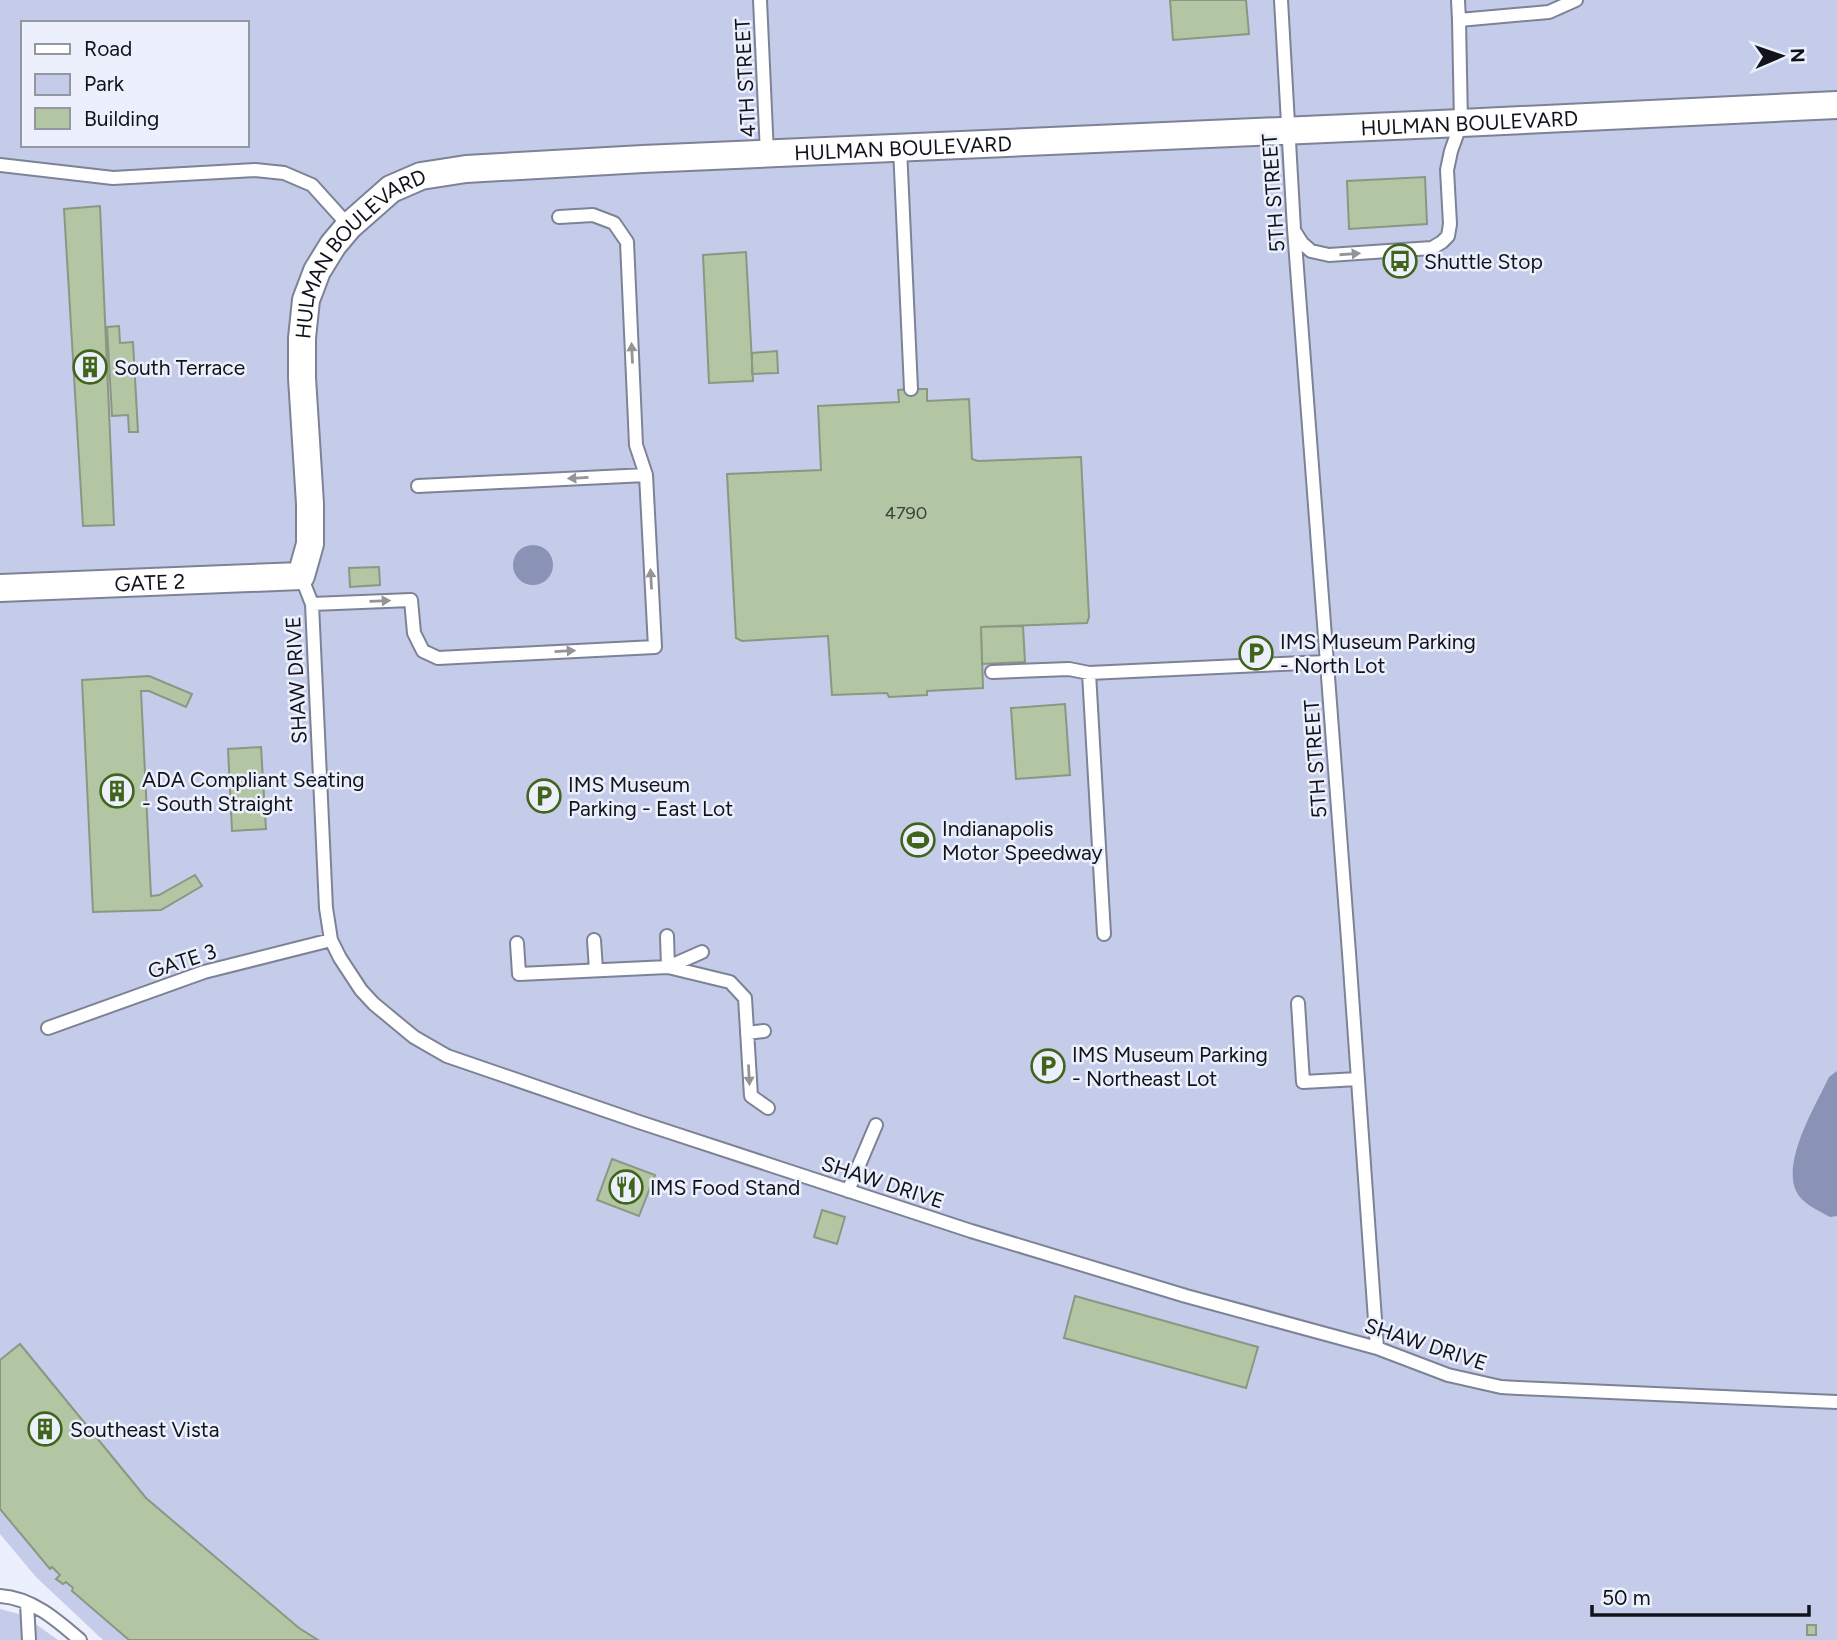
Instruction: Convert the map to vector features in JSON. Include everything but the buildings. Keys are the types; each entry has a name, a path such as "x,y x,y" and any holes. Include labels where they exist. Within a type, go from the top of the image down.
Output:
{"street":[{"name":"HULMAN BOULEVARD","path":"301,576 310,544 302,378 306,300 317,271 349,226 391,189 421,176 512,166 1837,105"},
{"name":"GATE 2","path":"0,588 301,576"}],"lane":[{"name":"4TH STREET","path":"761,0 767,154"},
{"name":"5TH STREET","path":"1281,0 1294,229 1377,1348"},
{"path":"1294,229 1302,243 1311,251 1329,255 1432,248 1448,236 1450,224 1447,170 1461,123 1458,0"},
{"path":"1458,20 1549,12 1576,0"},
{"path":"900,148 911,389"},
{"path":"0,165 113,178 256,170 284,173 312,185 349,226"},
{"path":"312,604 411,600 414,633 423,652 438,658 655,647 646,475 636,445 627,242 614,223 593,215 559,217"},
{"path":"418,486 646,475"},
{"name":"SHAW DRIVE","path":"301,576 312,604 327,908 331,940 367,997 414,1037 447,1056 971,1231 1174,1292 1377,1348 1448,1375 1501,1387 1837,1402"},
{"path":"992,672 1069,669 1089,674 1326,662"},
{"path":"1089,674 1104,934"},
{"path":"667,936 668,967"},
{"name":"GATE 3","path":"48,1028 204,972 331,940"},
{"path":"594,940 596,970"},
{"path":"517,943 519,974 668,967 730,982 745,998 751,1096 768,1108"},
{"path":"668,967 702,952"},
{"path":"1298,1003 1303,1082 1358,1079"},
{"path":"747,1032 764,1031"},
{"path":"848,1191 876,1125"},
{"path":"0,1596 44,1611 80,1640"},
{"path":"27,1603 29,1640"}],"green space":[{"name":"Indianapolis Motor Speedway","path":"0,0 1837,0 1837,1640 103,1640 36,1577 0,1534"},
{"path":"0,1609 23,1615 58,1640 0,1640"}],"shaded area":[{"path":"533,545 547,551 553,565 547,579 533,585 519,579 513,565 519,551"},
{"path":"1837,1071 1837,1216 1830,1217 1799,1196 1793,1178 1793,1164 1809,1117 1829,1077"}],"place":[{"name":"Shuttle Stop","path":"1400,261"},
{"name":"South Terrace","path":"90,367"},
{"name":"IMS Museum Parking - North Lot","path":"1256,653"},
{"name":"ADA Compliant Seating - South Straight","path":"117,791"},
{"name":"IMS Museum Parking - East Lot","path":"544,796"},
{"name":"Indianapolis Motor Speedway","path":"918,840"},
{"name":"IMS Museum Parking - Northeast Lot","path":"1048,1066"},
{"name":"IMS Food Stand","path":"626,1187"},
{"name":"Southeast Vista","path":"45,1429"}]}
